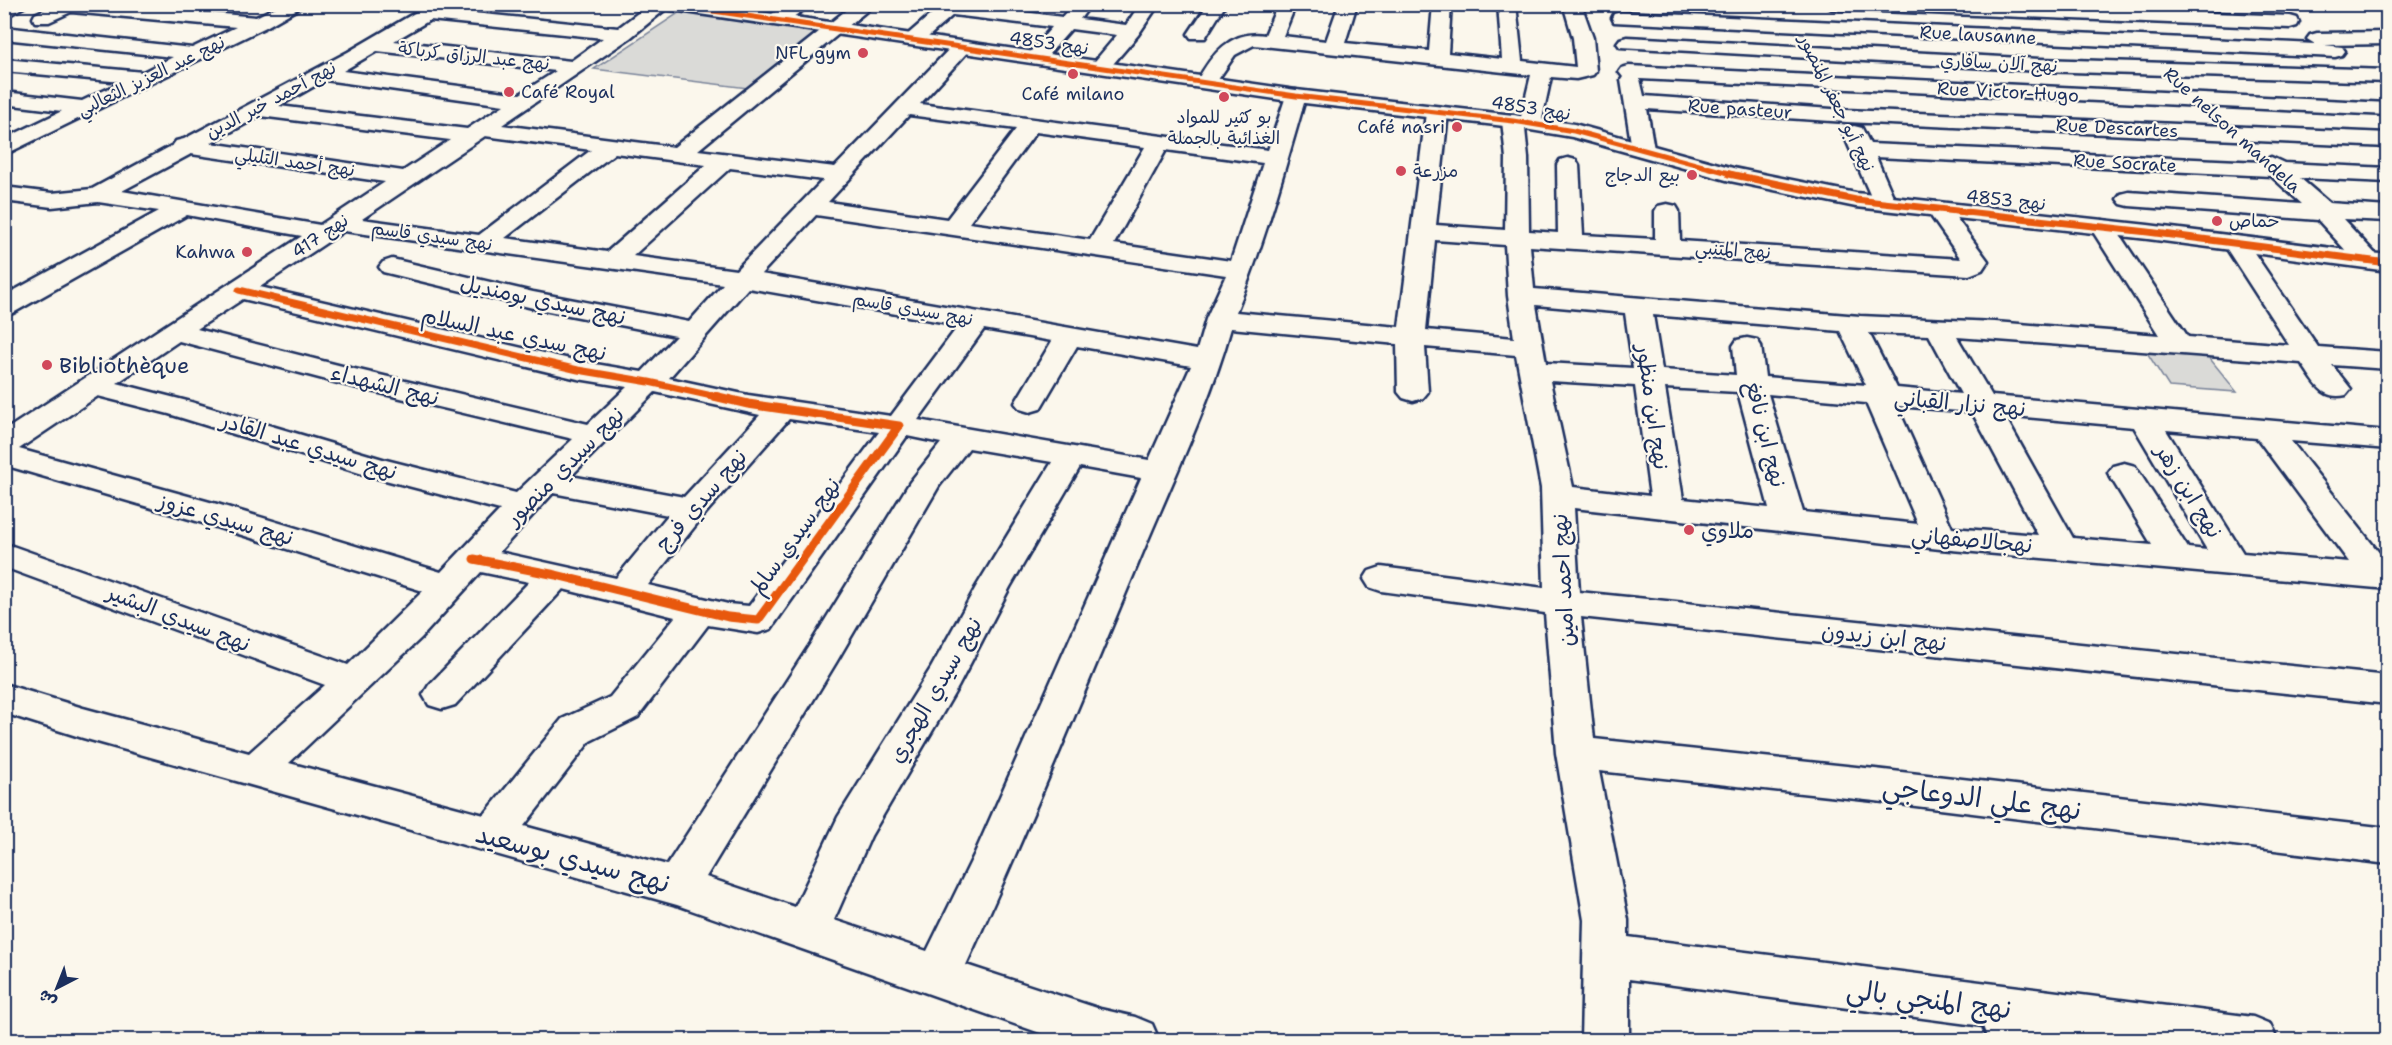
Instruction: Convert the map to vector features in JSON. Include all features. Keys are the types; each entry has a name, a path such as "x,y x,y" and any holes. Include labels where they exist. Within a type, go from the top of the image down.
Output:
{"street":[{"path":"214,19 246,4"},
{"name":"نهج عبد العزيز الثعالبي","path":"10,142 85,108 297,4"},
{"name":"نهج 4853","path":"664,4 721,8 775,20 1296,96 1521,122 1574,131 1784,186 1884,203 2378,261"},
{"name":"نهج 417","path":"4,445 574,67 664,4"},
{"path":"775,20 804,4"},
{"path":"680,154 866,4"},
{"path":"1035,57 1082,4"},
{"path":"1100,67 1131,31 1150,4"},
{"path":"1198,34 1217,4"},
{"path":"1272,41 1287,4"},
{"path":"1336,46 1335,42 1348,4"},
{"path":"1438,58 1442,4"},
{"path":"1507,4 1512,66"},
{"path":"1206,83 1217,61 1231,48 1247,40 1336,46 1542,70 1576,73 1586,71 1583,38 1572,4"},
{"name":"نهج أبو جعفر المنصور","path":"1786,4 1815,54 1846,116 1884,203"},
{"path":"1832,4 2098,10 2290,22"},
{"path":"2260,4 2379,77 2388,89"},
{"path":"42,18 68,6 79,5 129,8 261,23"},
{"path":"913,40 953,7 1016,10 1066,24 1131,31"},
{"path":"436,9 623,34"},
{"name":"نهج أحمد خير الدين","path":"98,195 184,146 322,74 436,9"},
{"name":"Rue nelson mandela","path":"2098,10 2378,261"},
{"path":"1619,11 1628,43 1629,72 1643,149"},
{"name":"Rue lausanne","path":"1619,11 1800,27 2335,51"},
{"path":"4,33 195,54"},
{"path":"2317,39 2388,38"},
{"name":"نهج آلان سافاري","path":"1628,43 2166,70 2379,77"},
{"name":"نهج عبد الرزاق كرباكة","path":"374,45 574,67"},
{"name":"نهج سيدي منصور","path":"256,770 354,681 474,559 523,505 649,382 742,279 962,47"},
{"path":"4,65 147,78"},
{"name":"نهج احمد امين","path":"1542,70 1521,122 1517,158 1517,237 1521,296 1558,496 1562,603 1576,753 1606,920 1605,1041"},
{"name":"Rue Victor-Hugo","path":"1629,72 2388,109"},
{"path":"322,74 523,101"},
{"path":"938,976 996,854 1208,360 1220,319 1241,270 1296,96"},
{"path":"4,99 85,108"},
{"name":"Rue pasteur","path":"1634,102 1846,116"},
{"path":"904,108 1277,158"},
{"path":"255,109 610,146 840,175"},
{"path":"1413,392 1411,338 1437,112"},
{"name":"Rue Descartes","path":"1846,116 2388,140"},
{"path":"953,228 1030,125"},
{"path":"1098,249 1159,142"},
{"name":"نهج أحمد التليلي","path":"184,146 405,178"},
{"path":"484,243 610,146"},
{"name":"Rue Socrate","path":"1862,150 2388,176"},
{"path":"611,262 725,160"},
{"path":"1568,165 1571,241"},
{"path":"4,194 52,200 98,195"},
{"name":"نهج سيدي قاسم","path":"98,195 333,228 484,243 742,279 1208,360"},
{"path":"2129,199 2388,214"},
{"path":"2163,202 2195,239"},
{"path":"4,306 183,207"},
{"path":"812,207 1241,270"},
{"name":"نهج المتنبي","path":"1423,232 1969,267 1973,265 1975,261 1938,209"},
{"path":"1667,211 1668,246"},
{"path":"2102,227 2179,344"},
{"path":"2235,243 2309,354 2336,389"},
{"name":"نهج سيدي بومنديل","path":"392,267 533,300 695,331"},
{"name":"نهج سدي عبد السلام","path":"239,290 498,352 781,410 899,426 1161,472"},
{"path":"1521,296 1851,323 1940,327 2388,361"},
{"name":"نهج ابن منظور","path":"1638,306 1668,508"},
{"name":"نهج نزار القباني","path":"1220,319 1411,338 1649,378 2387,440"},
{"path":"899,426 976,321"},
{"path":"1851,323 1940,538"},
{"path":"1940,327 1958,365 1983,405 2062,549"},
{"name":"نهج الشهداء","path":"176,332 342,375 596,435"},
{"path":"1030,403 1069,336"},
{"name":"نهج ابن نافغ","path":"1748,346 1751,385 1789,522"},
{"name":"نهج سيدي عبد القادر","path":"95,386 180,408 377,468 523,505"},
{"name":"نهج سدي فرج","path":"624,592 691,509 781,410"},
{"name":"نهج ابن زهر","path":"2144,418 2233,564"},
{"name":"نهج سيدي سالم","path":"701,609 728,617 758,620 899,426"},
{"path":"2266,429 2383,577"},
{"path":"677,886 824,652 926,482 961,437"},
{"name":"نهج سيدي الهجري","path":"807,930 853,829 945,677 993,587 1072,455"},
{"name":"نهج سيدي عزوز","path":"4,456 205,512 447,586"},
{"path":"2124,473 2178,559"},
{"path":"546,482 691,509"},
{"name":"نهجالاصفهاني","path":"1558,496 1940,538 2383,577"},
{"name":"نهج سيدي البشير","path":"4,554 174,615 258,649 354,681"},
{"path":"474,559 556,575 701,609 624,707 576,730 492,836"},
{"path":"442,695 556,575"},
{"name":"نهج ابن زيدون","path":"1380,579 1562,603 2388,690"},
{"name":"نهج سيدي بوسعيد","path":"4,698 83,723 677,886 1111,1038"},
{"name":"نهج علي الدوعاجي","path":"1576,753 1875,784 2388,846"},
{"name":"نهج المنجي بالي","path":"1606,955 2006,1025 2243,1040"}],"shaded area":[{"path":"680,12 826,33 756,89 594,69"},
{"path":"2146,351 2207,355 2237,392 2169,387"}],"cycle path":[{"path":"665,4 1296,96 1513,121 1574,131 1730,174 1856,200 2148,232 2388,263"},
{"path":"239,290 578,370 649,382 748,404 899,426 758,620 728,617 556,575 474,559"}],"place":[{"name":"NFL gym","path":"863,53"},
{"name":"Café milano","path":"1073,74"},
{"name":"Café Royal","path":"509,92"},
{"name":"بو كثير للمواد الغذائية بالجملة","path":"1224,97"},
{"name":"Café nasri","path":"1457,127"},
{"name":"مزرعة","path":"1401,171"},
{"name":"بيع الدجاج","path":"1692,175"},
{"name":"حماص","path":"2217,221"},
{"name":"Kahwa","path":"247,252"},
{"name":"Bibliothèque","path":"47,365"},
{"name":"ملاوي","path":"1689,530"}]}
